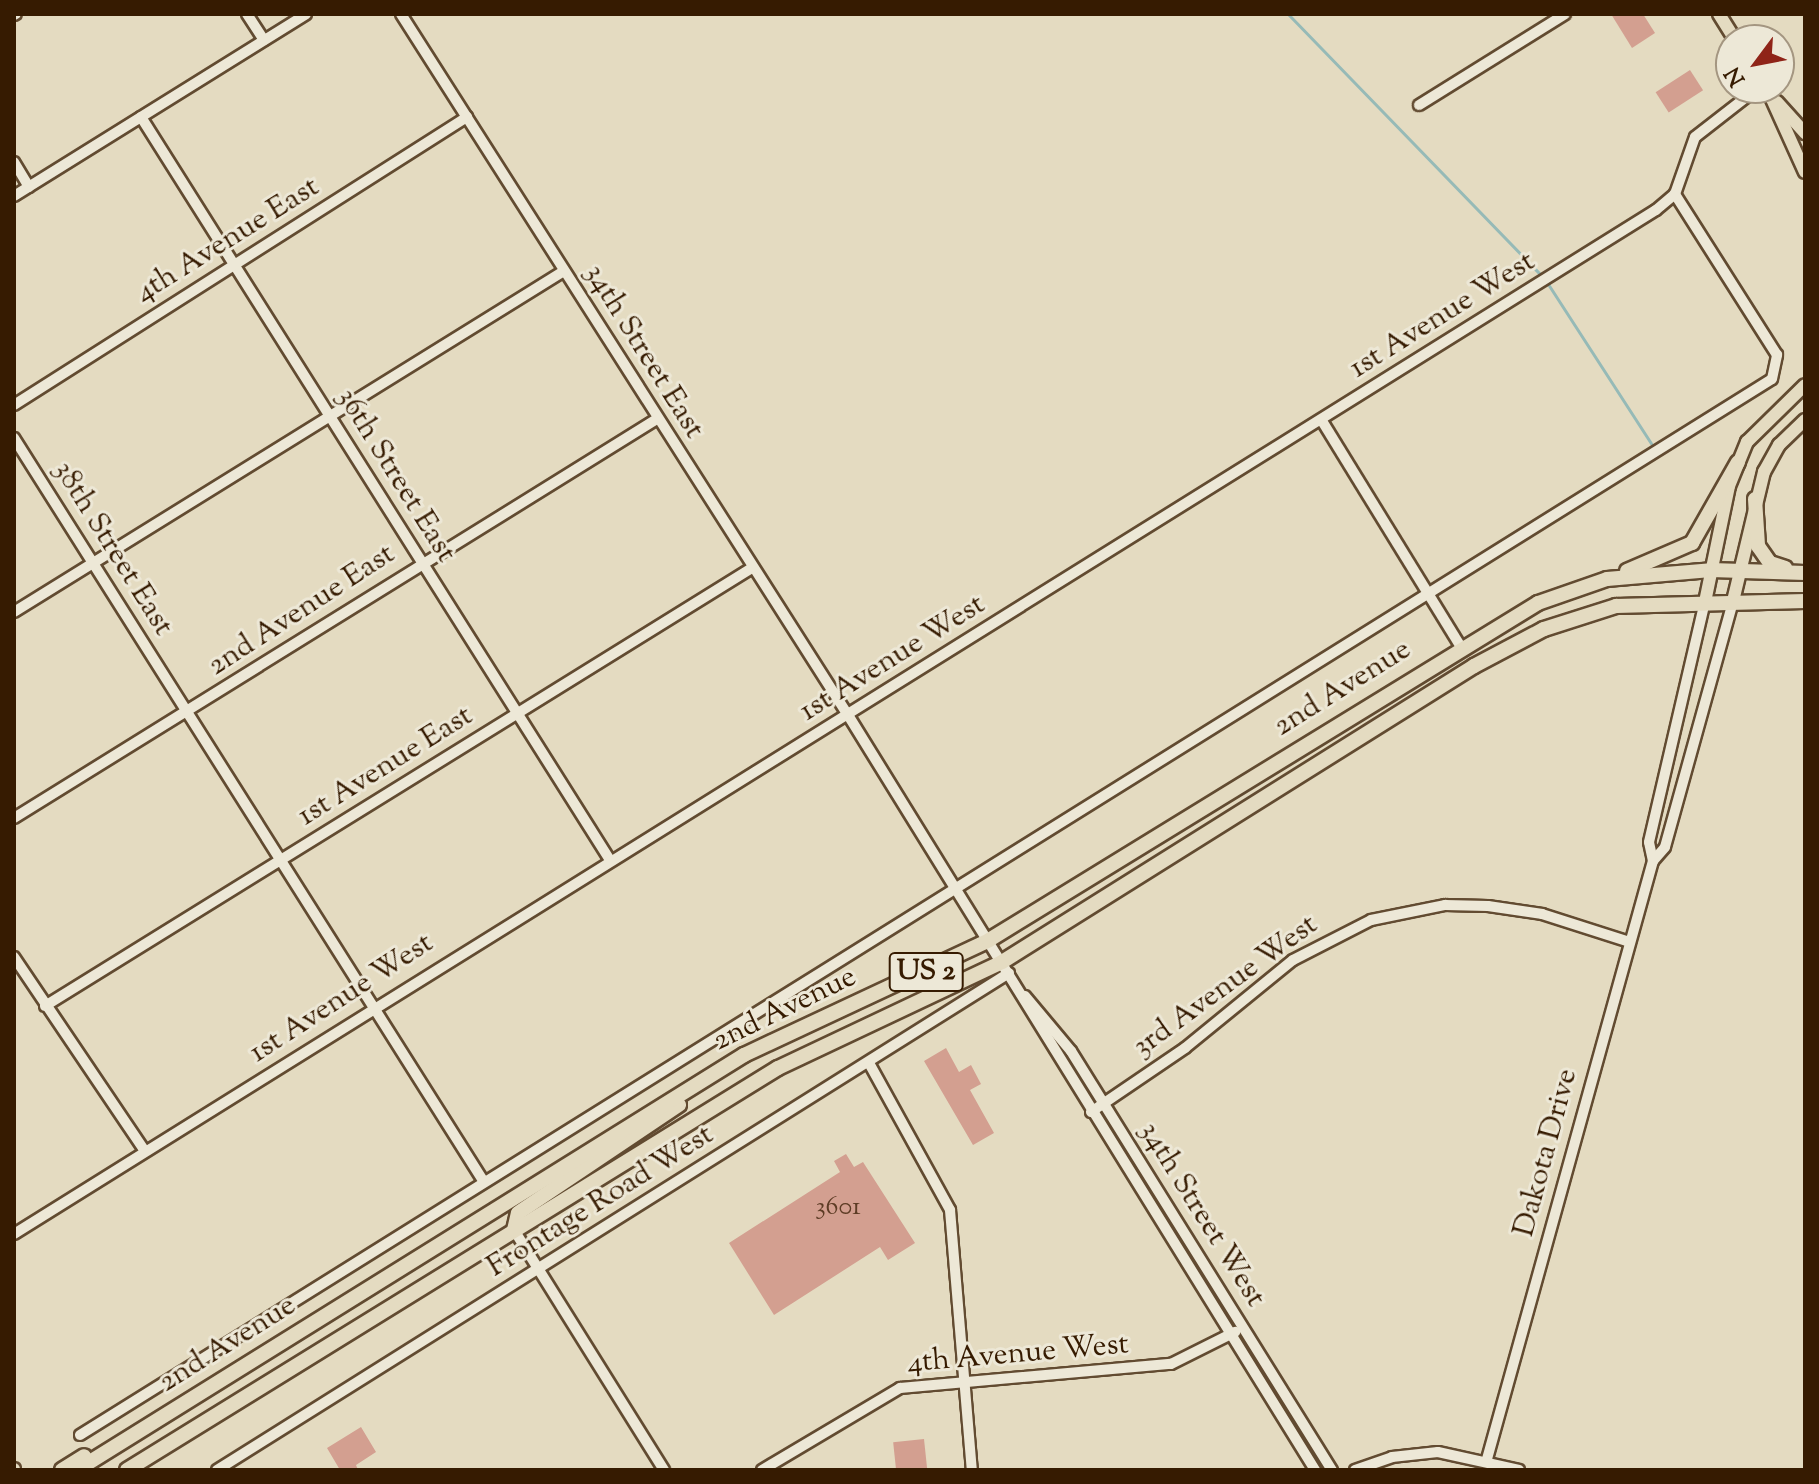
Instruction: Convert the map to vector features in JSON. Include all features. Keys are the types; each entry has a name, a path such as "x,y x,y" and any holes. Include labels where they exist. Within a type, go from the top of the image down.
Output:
{"highway":[{"path":"1607,579 1692,543 1738,462"},
{"path":"1755,499 1761,554 1770,563 1805,572"},
{"name":"2nd Avenue","path":"77,1470 698,1082 786,1034 989,940 1460,645 1538,603 1607,579 1711,570 1805,572"},
{"name":"2nd Avenue","path":"127,1470 778,1068 1006,967 1474,666 1544,629 1616,606 1805,601"},
{"path":"514,1230 518,1213 786,1034"},
{"path":"62,1470 148,1417 200,1394"}],"main road":[{"path":"1776,104 1805,172"},
{"path":"1778,104 1805,133"},
{"path":"1705,602 1738,462 1758,427 1805,385"},
{"path":"1733,601 1755,499 1771,456 1805,420"}],"street":[{"path":"247,14 264,40"},
{"path":"14,196 306,14"},
{"name":"34th Street East","path":"401,14 848,715"},
{"path":"1419,105 1565,14"},
{"path":"80,1435 1772,379 1777,355 1675,194 1695,137 1737,104"},
{"name":"36th Street East","path":"141,117 610,860"},
{"name":"4th Avenue East","path":"14,405 467,117"},
{"path":"14,162 29,187"},
{"name":"1st Avenue West","path":"14,1234 610,860 1322,421 1675,194"},
{"path":"14,612 564,271"},
{"name":"2nd Avenue East","path":"14,818 657,419"},
{"path":"1322,421 1460,645"},
{"name":"38th Street East","path":"14,438 484,1182"},
{"name":"1st Avenue East","path":"45,1006 752,568"},
{"name":"Dakota Drive","path":"1487,1459 1653,861 1674,817 1733,601"},
{"name":"Dakota Drive","path":"1653,861 1649,842 1705,602"},
{"name":"34th Street West","path":"848,715 1315,1470"},
{"name":"3rd Avenue West","path":"1091,1112 1293,960 1371,920 1445,905 1488,906 1542,914 1630,942"},
{"path":"14,957 145,1151"},
{"name":"Frontage Road West","path":"217,1470 869,1063 1006,967"},
{"name":"34th Street West","path":"1021,991 1058,1032 1332,1470"},
{"path":"869,1063 950,1210 972,1470"},
{"path":"514,1230 664,1470"},
{"name":"4th Avenue West","path":"762,1470 892,1391 966,1380 1171,1364 1243,1327"},
{"path":"1355,1470 1422,1452 1487,1459 1519,1470"}],"building":[{"path":"1611,14 1643,14 1655,33 1632,48"},
{"path":"1690,70 1703,90 1669,112 1656,92"},
{"path":"946,1048 959,1072 971,1065 981,1084 970,1090 994,1133 973,1145 924,1061"},
{"path":"846,1154 854,1167 863,1162 915,1243 888,1260 880,1247 774,1315 729,1243 840,1172 834,1161"},
{"path":"361,1427 376,1452 356,1465 358,1470 340,1470 327,1448"},
{"path":"924,1439 927,1470 896,1470 893,1442"}],"waterway":[{"path":"1288,14 1543,277"},
{"path":"1548,284 1652,445"}]}
